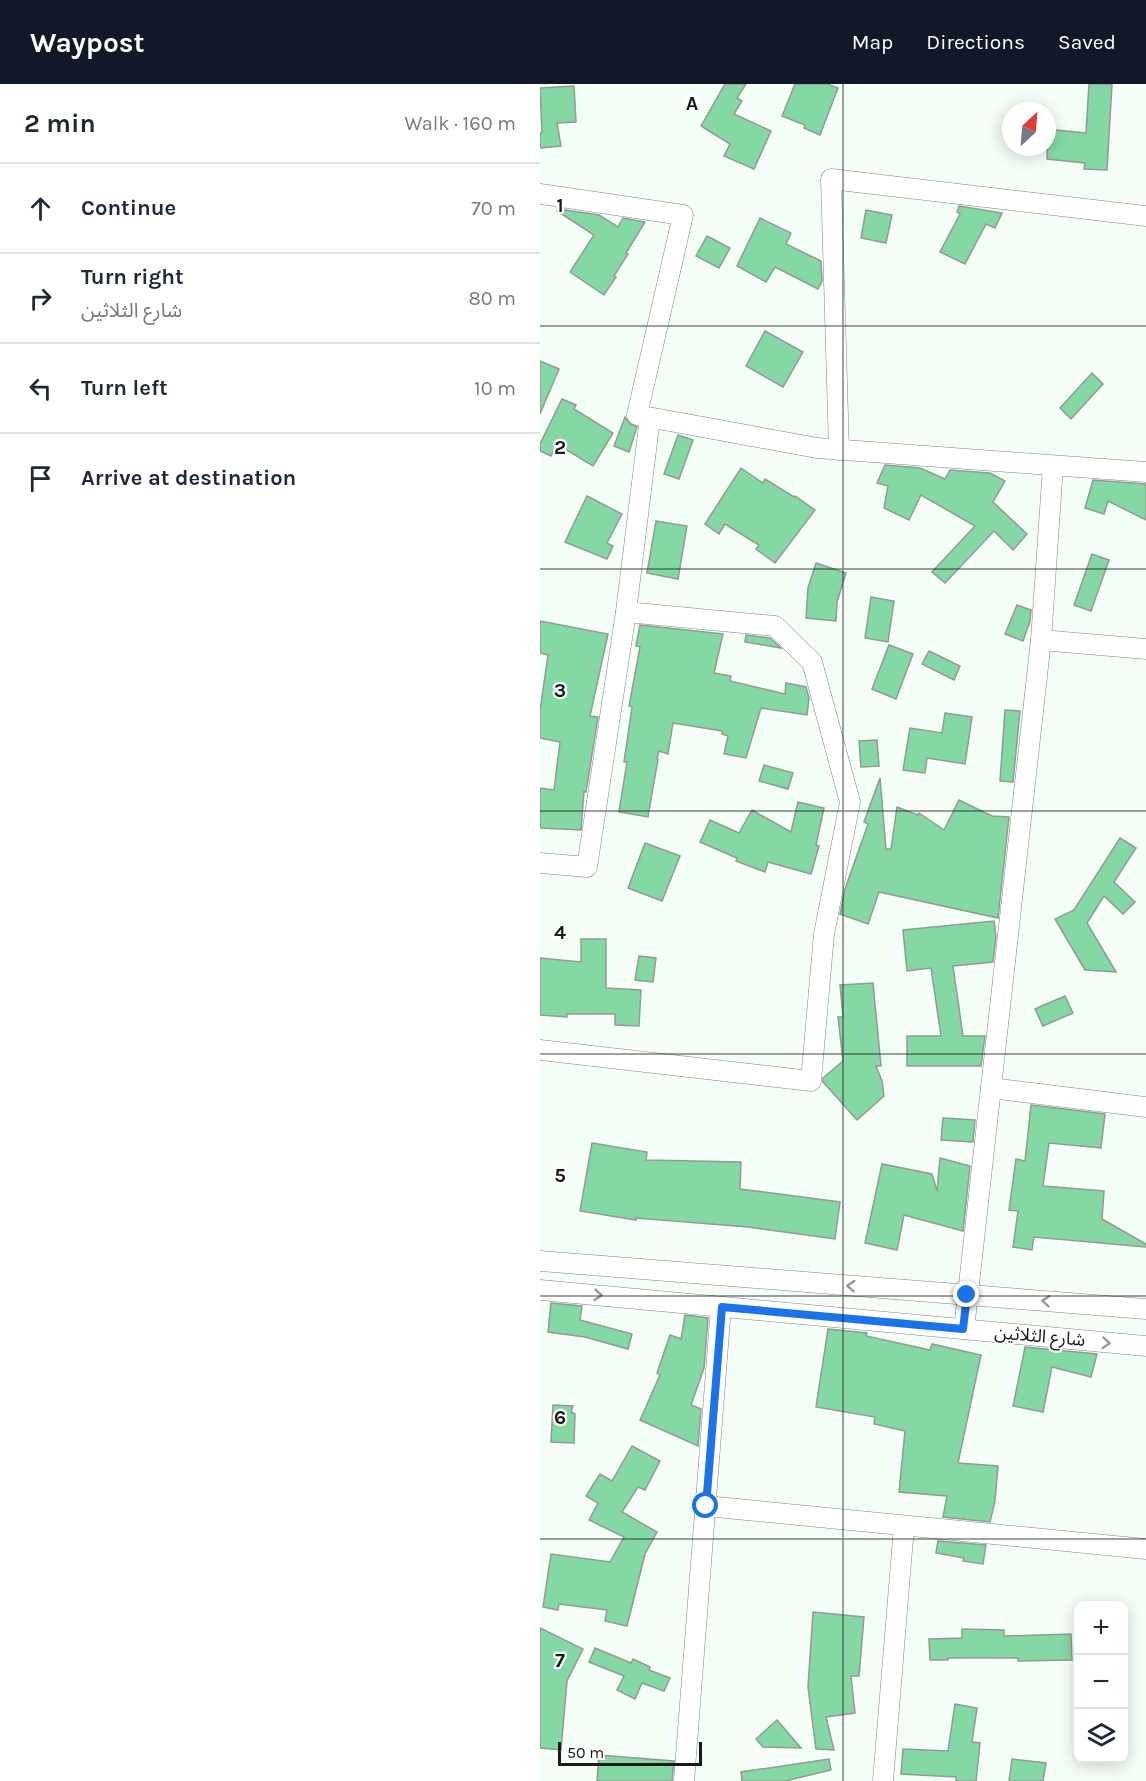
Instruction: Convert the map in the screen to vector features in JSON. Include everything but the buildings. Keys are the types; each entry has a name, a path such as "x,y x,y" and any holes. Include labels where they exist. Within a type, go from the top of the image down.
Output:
{"street":[{"path":"839,450 831,179 1146,216"},
{"path":"540,194 683,215 637,415 817,448 1146,472"},
{"path":"540,863 587,867 626,612 650,418"},
{"path":"963,1329 1041,640 1053,465"},
{"path":"540,1050 811,1081 824,934 850,802 812,662 775,626 626,612"},
{"path":"1041,640 1146,650"},
{"path":"991,1088 1146,1107"},
{"name":"شارع الثلاثين","path":"540,1261 1146,1309"},
{"name":"شارع الثلاثين","path":"540,1290 1146,1346"},
{"path":"684,1781 722,1307"},
{"path":"706,1506 1146,1549"},
{"path":"883,1781 904,1526"}],"route":[{"path":"706,1506 722,1307 963,1329 967,1295"}]}
